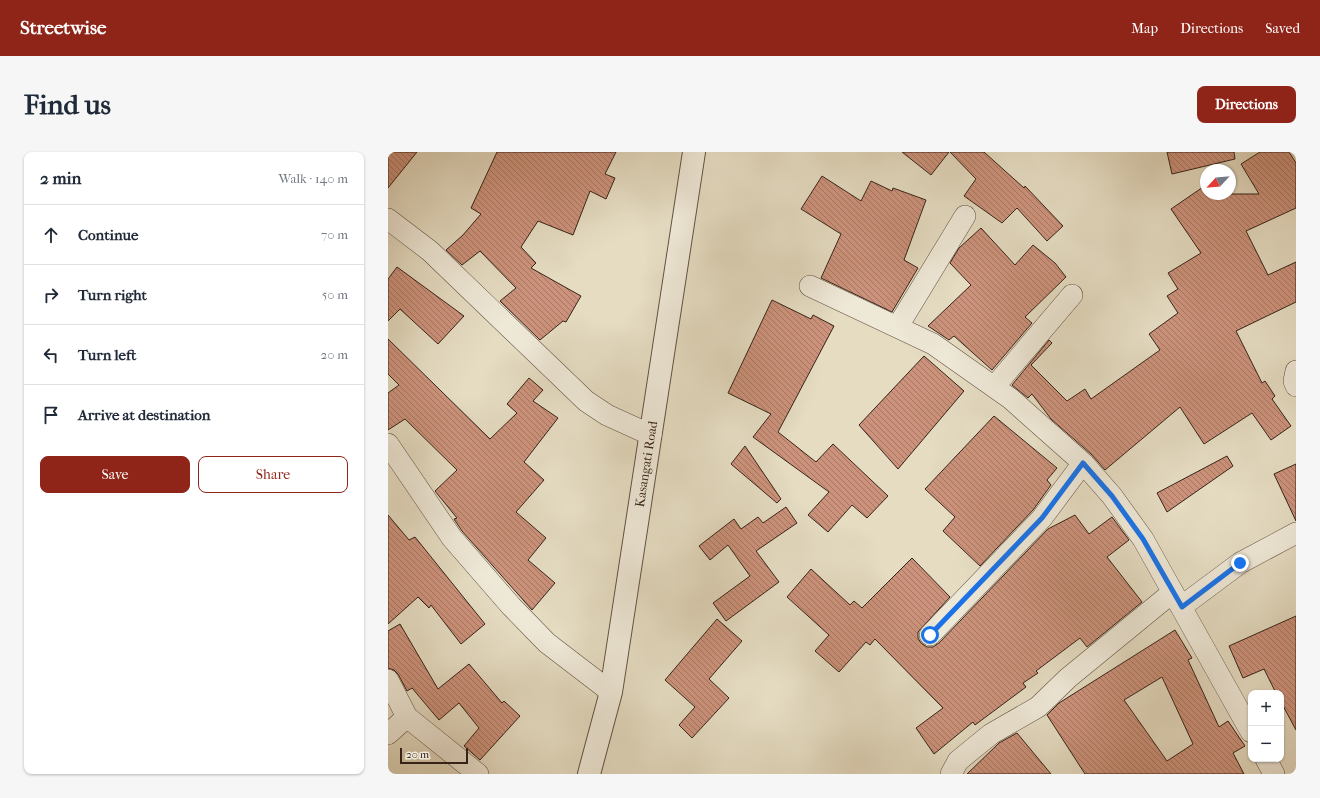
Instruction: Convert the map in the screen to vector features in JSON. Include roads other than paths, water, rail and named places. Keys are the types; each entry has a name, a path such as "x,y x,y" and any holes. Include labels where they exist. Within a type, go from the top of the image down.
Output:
{"street":[{"name":"Kasangati Road","path":"589,774 611,692 694,152"},
{"path":"898,326 965,216"},
{"path":"388,219 430,251 586,401 607,415 651,435"},
{"path":"810,286 898,326 933,344 1011,399 1083,463 1112,496 1143,539 1248,727"},
{"path":"994,387 1072,295"},
{"path":"1296,371 1294,381 1296,386"},
{"path":"388,444 452,538 511,606 546,643 611,692"},
{"path":"930,635 1042,518 1083,463"},
{"path":"951,774 958,761 991,734 1038,707 1068,678 1177,599 1296,533"},
{"path":"388,680 407,717 478,774"},
{"path":"388,734 407,717"},
{"path":"1268,762 1274,774"}]}
